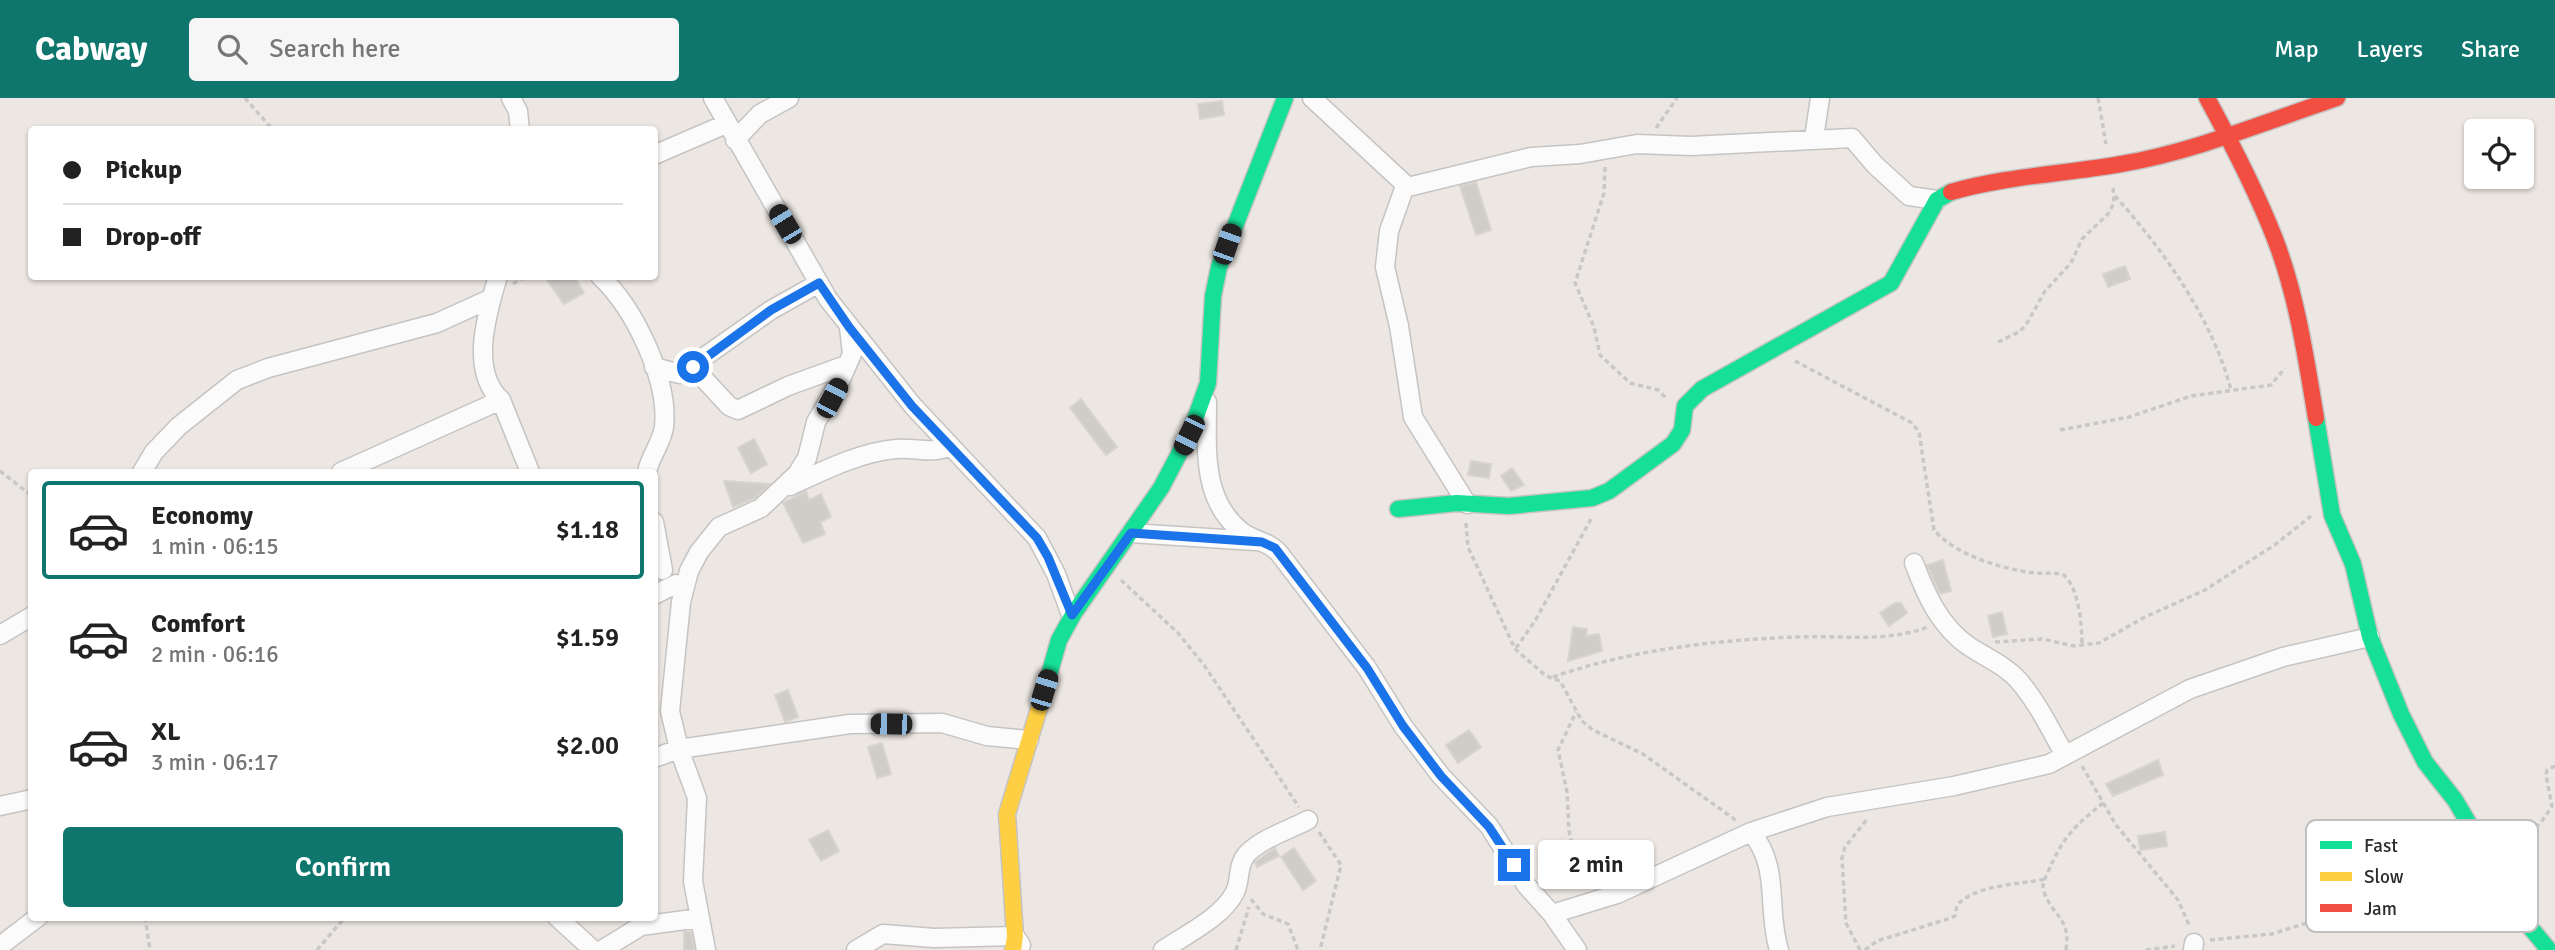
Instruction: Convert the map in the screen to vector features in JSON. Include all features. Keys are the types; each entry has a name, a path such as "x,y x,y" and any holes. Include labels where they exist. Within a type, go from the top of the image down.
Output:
{"street":[{"path":"511,98 518,111 520,126"},
{"path":"713,98 819,283 849,327 912,406 1037,538 1052,565 1072,615"},
{"path":"735,140 760,114 789,98"},
{"path":"1312,98 1405,186 1415,187 1531,157 1580,154 1605,149 1644,145 1691,146 1852,138 1875,165 1909,196 1937,201"},
{"path":"1814,138 1821,98"},
{"path":"2207,98 2228,135 2276,241 2305,351 2329,501 2353,565 2370,637 2401,714 2425,762 2467,820"},
{"path":"1398,509 1573,501 1592,498 1609,491 1673,444 1682,430 1683,414 1689,400 1717,378 1774,350 1891,283 1937,201 1951,191 1994,180 2109,166 2228,135 2337,98"},
{"path":"1285,99 1251,174 1219,267 1213,294 1207,469 1216,500 1239,529 1279,553 1367,668 1403,726 1441,776 1489,827 1526,885 1552,914 1577,950"},
{"path":"658,153 726,124"},
{"path":"1405,186 1389,231 1385,267 1399,326 1413,417 1468,504"},
{"path":"497,280 483,363 492,392 501,400 529,469"},
{"path":"604,280 623,300 654,367 664,428 648,469"},
{"path":"654,367 680,374 771,310 819,283"},
{"path":"144,469 154,452 178,426 237,380 268,368 437,323 492,298"},
{"path":"706,950 693,869 697,798 671,723 670,696 680,588 699,552 719,527 761,508 783,489 807,458 816,422 842,379 853,350 849,327"},
{"path":"693,367 729,406 738,410 788,386 846,365"},
{"path":"856,950 883,934 1017,945 1007,814 1059,640 1072,615 1167,480 1189,435 1208,384"},
{"path":"348,469 501,400"},
{"path":"783,489 824,470 877,453 896,449 935,452 950,446"},
{"path":"1131,533 1262,542"},
{"path":"1914,563 1928,599 1943,621 1968,646 2000,664 2019,680 2068,754"},
{"path":"659,566 680,588"},
{"path":"658,594 680,588"},
{"path":"0,635 28,618"},
{"path":"1552,914 1657,878 1751,832 1827,807 2018,773 2049,764 2190,689 2283,657 2370,637"},
{"path":"658,757 679,749 850,723 942,723 987,736 1029,740"},
{"path":"0,806 28,800"},
{"path":"1163,950 1229,901 1236,891 1241,863 1248,852 1308,820"},
{"path":"1751,832 1763,846 1769,861 1771,926 1779,950"},
{"path":"603,950 641,926 700,918"},
{"path":"0,946 33,921"},
{"path":"561,921 593,950"},
{"path":"2534,932 2549,950"}],"path":[{"path":"244,98 269,126"},
{"path":"1644,145 1676,98"},
{"path":"1998,342 2026,325 2045,290 2071,263 2082,239 2108,214 2114,194 2098,98"},
{"path":"1605,149 1604,192 1575,283 1594,327 1600,355 1630,383 1658,390 1683,414"},
{"path":"2114,194 2144,228 2217,343 2231,390"},
{"path":"1774,350 1912,423 1919,432 1934,530 1944,542 1989,562 2036,573 2064,575 2075,598 2082,629 2082,645"},
{"path":"2060,430 2129,417 2191,396 2272,385 2305,351"},
{"path":"0,471 28,493"},
{"path":"1515,649 1535,621 1609,491"},
{"path":"1968,646 2042,639 2082,645 2099,643 2145,617 2205,590 2276,544 2329,501"},
{"path":"1468,504 1465,525 1468,547 1515,649 1566,687 1576,712 1593,730 1643,754 1715,802 1751,832"},
{"path":"1107,566 1178,634 1204,665 1261,755 1308,820 1329,842 1340,865 1320,950"},
{"path":"1551,678 1599,661 1652,652 1762,639 1800,637 1848,640 1920,630 1943,621"},
{"path":"1526,885 1543,870 1574,853 1569,831 1567,792 1558,750 1576,712"},
{"path":"2068,754 2087,772 2116,825 2178,900 2188,917 2194,946"},
{"path":"2538,827 2552,806 2546,775 2555,766"},
{"path":"1879,799 1870,816 1845,847 1842,858 1846,923 1862,950 1877,940 1955,916 1957,905 1964,898 1995,887 2045,878"},
{"path":"2066,950 2068,934 2061,916 2045,895 2045,878 2062,840 2104,802"},
{"path":"1236,950 1251,898 1264,914 1288,924 1298,950"},
{"path":"146,921 150,950"},
{"path":"317,950 342,921"},
{"path":"2146,950 2272,934 2306,923"}],"building":[{"path":"1222,101 1224,115 1200,119 1198,104"},
{"path":"1476,182 1491,230 1476,235 1460,186"},
{"path":"2125,266 2130,279 2108,287 2103,274"},
{"path":"547,280 576,280 584,293 564,304"},
{"path":"1081,399 1117,447 1106,455 1070,408"},
{"path":"754,439 767,464 751,473 738,448"},
{"path":"1471,461 1491,464 1489,478 1468,475"},
{"path":"1512,468 1524,485 1511,491 1501,476"},
{"path":"724,481 770,484 755,498 733,507"},
{"path":"806,491 809,500 821,494 831,517 820,522 825,534 803,543 783,503"},
{"path":"1943,560 1951,591 1940,594 1927,565"},
{"path":"1895,603 1901,603 1907,613 1889,626 1880,613"},
{"path":"2002,612 2007,634 1993,637 1988,616"},
{"path":"1573,627 1587,629 1586,636 1599,634 1602,651 1568,661"},
{"path":"788,690 798,717 785,722 775,695"},
{"path":"1469,730 1481,747 1458,763 1446,745"},
{"path":"882,743 891,774 877,778 868,747"},
{"path":"2158,760 2163,775 2113,796 2106,784"},
{"path":"828,830 839,851 821,861 809,840"},
{"path":"2165,832 2167,846 2140,850 2138,836"},
{"path":"1275,848 1279,856 1257,867 1255,862"},
{"path":"1294,848 1316,881 1303,890 1281,857"},
{"path":"684,932 691,932 694,950 684,950"}],"traffic: fast":[{"path":"1047,682 1059,640 1074,613 1161,488 1190,433 1208,383 1213,296 1219,267 1285,98"},
{"path":"1398,509 1457,503 1509,506 1592,498 1609,491 1673,444 1682,430 1685,406 1702,389 1891,283 1937,200 1951,192"},
{"path":"2316,418 2332,515 2353,564 2370,637 2401,714 2425,762 2455,800 2467,820"},
{"path":"2534,932 2549,950"}],"traffic: slow":[{"path":"1013,950 1015,936 1007,814 1047,682"}],"traffic: jam":[{"path":"2207,98 2252,185 2283,261 2300,327 2316,418"},
{"path":"1951,192 1993,182 2148,159 2203,144 2337,98"}],"route":[{"path":"693,367 771,310 819,283 849,327 912,406 1037,538 1056,574 1072,615 1131,533 1262,542 1275,548 1367,668 1403,726 1441,776 1489,827 1514,865"}]}
